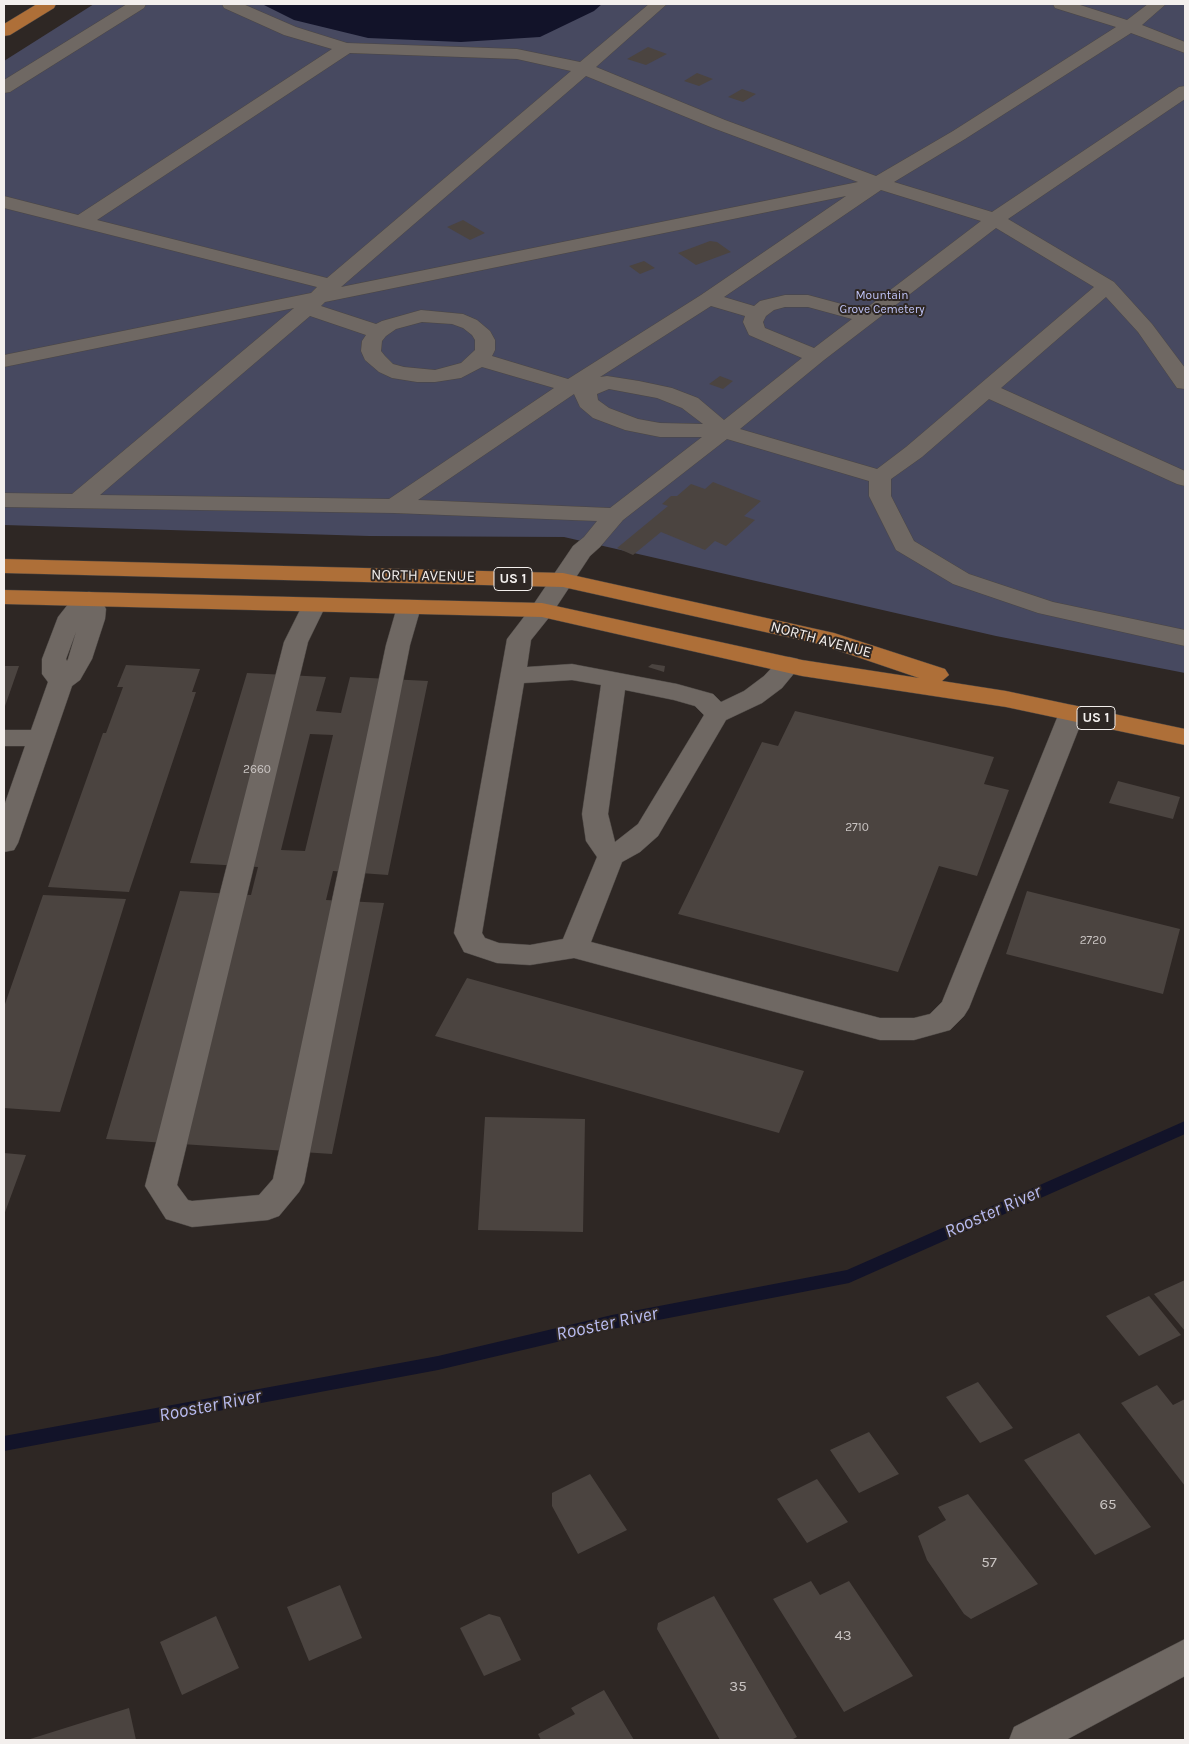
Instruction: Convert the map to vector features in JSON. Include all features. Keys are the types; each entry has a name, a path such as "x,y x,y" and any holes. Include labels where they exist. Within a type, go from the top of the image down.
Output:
{"main road":[{"path":"4,31 48,4"},
{"name":"NORTH AVENUE","path":"4,566 563,580 825,638 1006,699"},
{"name":"NORTH AVENUE","path":"4,597 542,610 789,665 1006,699 1185,736"}],"street":[{"path":"4,88 138,4"},
{"path":"230,4 290,31 346,48 517,54 582,68 719,124 878,183 995,220 1107,286 1145,328 1185,383"},
{"path":"78,502 582,68 659,4"},
{"path":"1061,4 1130,26 1185,48"},
{"path":"394,506 579,388 878,183 1130,26 1158,4"},
{"path":"82,221 346,48"},
{"path":"1072,713 954,1008 940,1022 914,1028 880,1029 574,948 530,955 497,953 474,945 468,933 519,639 542,610 581,551 592,542 615,515 867,317 995,220 1185,91"},
{"path":"4,361 878,183"},
{"path":"4,202 82,221 319,296 378,332"},
{"path":"880,477 914,452 1107,286"},
{"path":"708,300 756,313"},
{"path":"817,356 756,331 753,322 756,313 767,305 785,301 808,301 867,317"},
{"path":"421,316 456,318 480,331 485,340 485,350 479,359 468,367 453,373 417,376 386,368 376,360 371,351 372,341 378,332 389,325 421,316"},
{"path":"479,359 579,388 607,382 664,393 690,403 706,415 723,432"},
{"path":"579,388 588,402 602,413 633,425 660,430 723,432 880,477"},
{"path":"987,390 1185,479"},
{"path":"880,477 880,496 904,545 961,579 1047,608 1185,638"},
{"path":"4,500 394,506 615,515"},
{"path":"4,843 61,682 71,674 80,659 94,619 94,610 89,599"},
{"path":"314,605 296,642 162,1186 177,1210 192,1214 268,1207 288,1182 398,645 409,607"},
{"path":"574,948 611,856 630,845 648,830 717,714 754,698 789,665"},
{"path":"512,676 572,672 704,700 717,714"},
{"path":"611,856 600,841 596,814 614,680"},
{"path":"4,738 41,738"},
{"path":"1028,1740 1185,1657"}],"green space":[{"name":"Mountain Grove Cemetery","path":"94,4 1185,4 1185,673 996,636 564,537 369,536 4,525 4,61"}],"shaded area":[{"path":"262,4 602,4 594,11 540,37 461,42 368,38 294,20"}],"building":[{"path":"648,47 667,54 646,65 627,59"},
{"path":"697,73 713,79 699,86 684,81"},
{"path":"742,89 756,94 743,102 728,97"},
{"path":"463,220 485,233 470,240 447,227"},
{"path":"710,241 717,242 731,252 696,265 678,253"},
{"path":"644,261 655,268 640,274 629,266"},
{"path":"720,376 733,381 723,389 709,384"},
{"path":"713,482 761,501 744,516 755,520 726,546 715,541 705,550 661,532 633,555 617,548 668,506 662,504 671,496 677,496 691,484 705,489"},
{"path":"652,664 665,666 664,672 648,667"},
{"path":"126,665 200,669 192,692 196,692 129,892 48,887 103,733 106,733 123,687 117,687"},
{"path":"4,666 19,666 4,709"},
{"path":"247,673 326,677 316,711 341,713 350,677 428,681 388,875 333,871 326,900 384,903 332,1154 106,1139 180,891 251,895 258,867 190,863","holes":["310,734 333,735 305,851 281,850"]},
{"path":"795,711 994,757 984,784 1009,790 977,876 939,866 898,972 678,914 762,742 778,746"},
{"path":"1118,781 1180,797 1173,819 1109,803"},
{"path":"1027,891 1180,929 1163,994 1006,954"},
{"path":"43,895 126,899 60,1112 4,1108 4,1007"},
{"path":"467,978 804,1071 779,1133 435,1036"},
{"path":"485,1117 585,1119 583,1232 478,1230"},
{"path":"4,1153 26,1155 4,1215"},
{"path":"1185,1280 1185,1331 1154,1294"},
{"path":"1149,1296 1181,1335 1139,1356 1106,1316"},
{"path":"978,1382 1013,1428 980,1443 946,1397"},
{"path":"1157,1385 1173,1405 1185,1399 1185,1486 1121,1403"},
{"path":"869,1432 899,1474 859,1493 830,1450"},
{"path":"1079,1433 1151,1527 1095,1555 1024,1460"},
{"path":"590,1474 627,1530 578,1554 552,1506 552,1493"},
{"path":"817,1479 848,1522 807,1543 777,1499"},
{"path":"968,1494 1038,1584 971,1619 964,1614 927,1560 918,1536 946,1520 938,1507"},
{"path":"811,1581 820,1595 849,1581 913,1676 844,1712 773,1599"},
{"path":"340,1585 362,1638 309,1661 287,1607"},
{"path":"714,1596 797,1737 791,1740 720,1740 657,1629 658,1623"},
{"path":"489,1614 500,1617 521,1660 484,1676 460,1628"},
{"path":"216,1616 239,1668 182,1695 160,1642"},
{"path":"604,1690 634,1740 541,1740 538,1734 575,1714 571,1708"},
{"path":"129,1708 136,1740 27,1740"}],"waterway":[{"name":"Rooster River","path":"4,1444 438,1363 612,1322 849,1276 1185,1127"}]}
